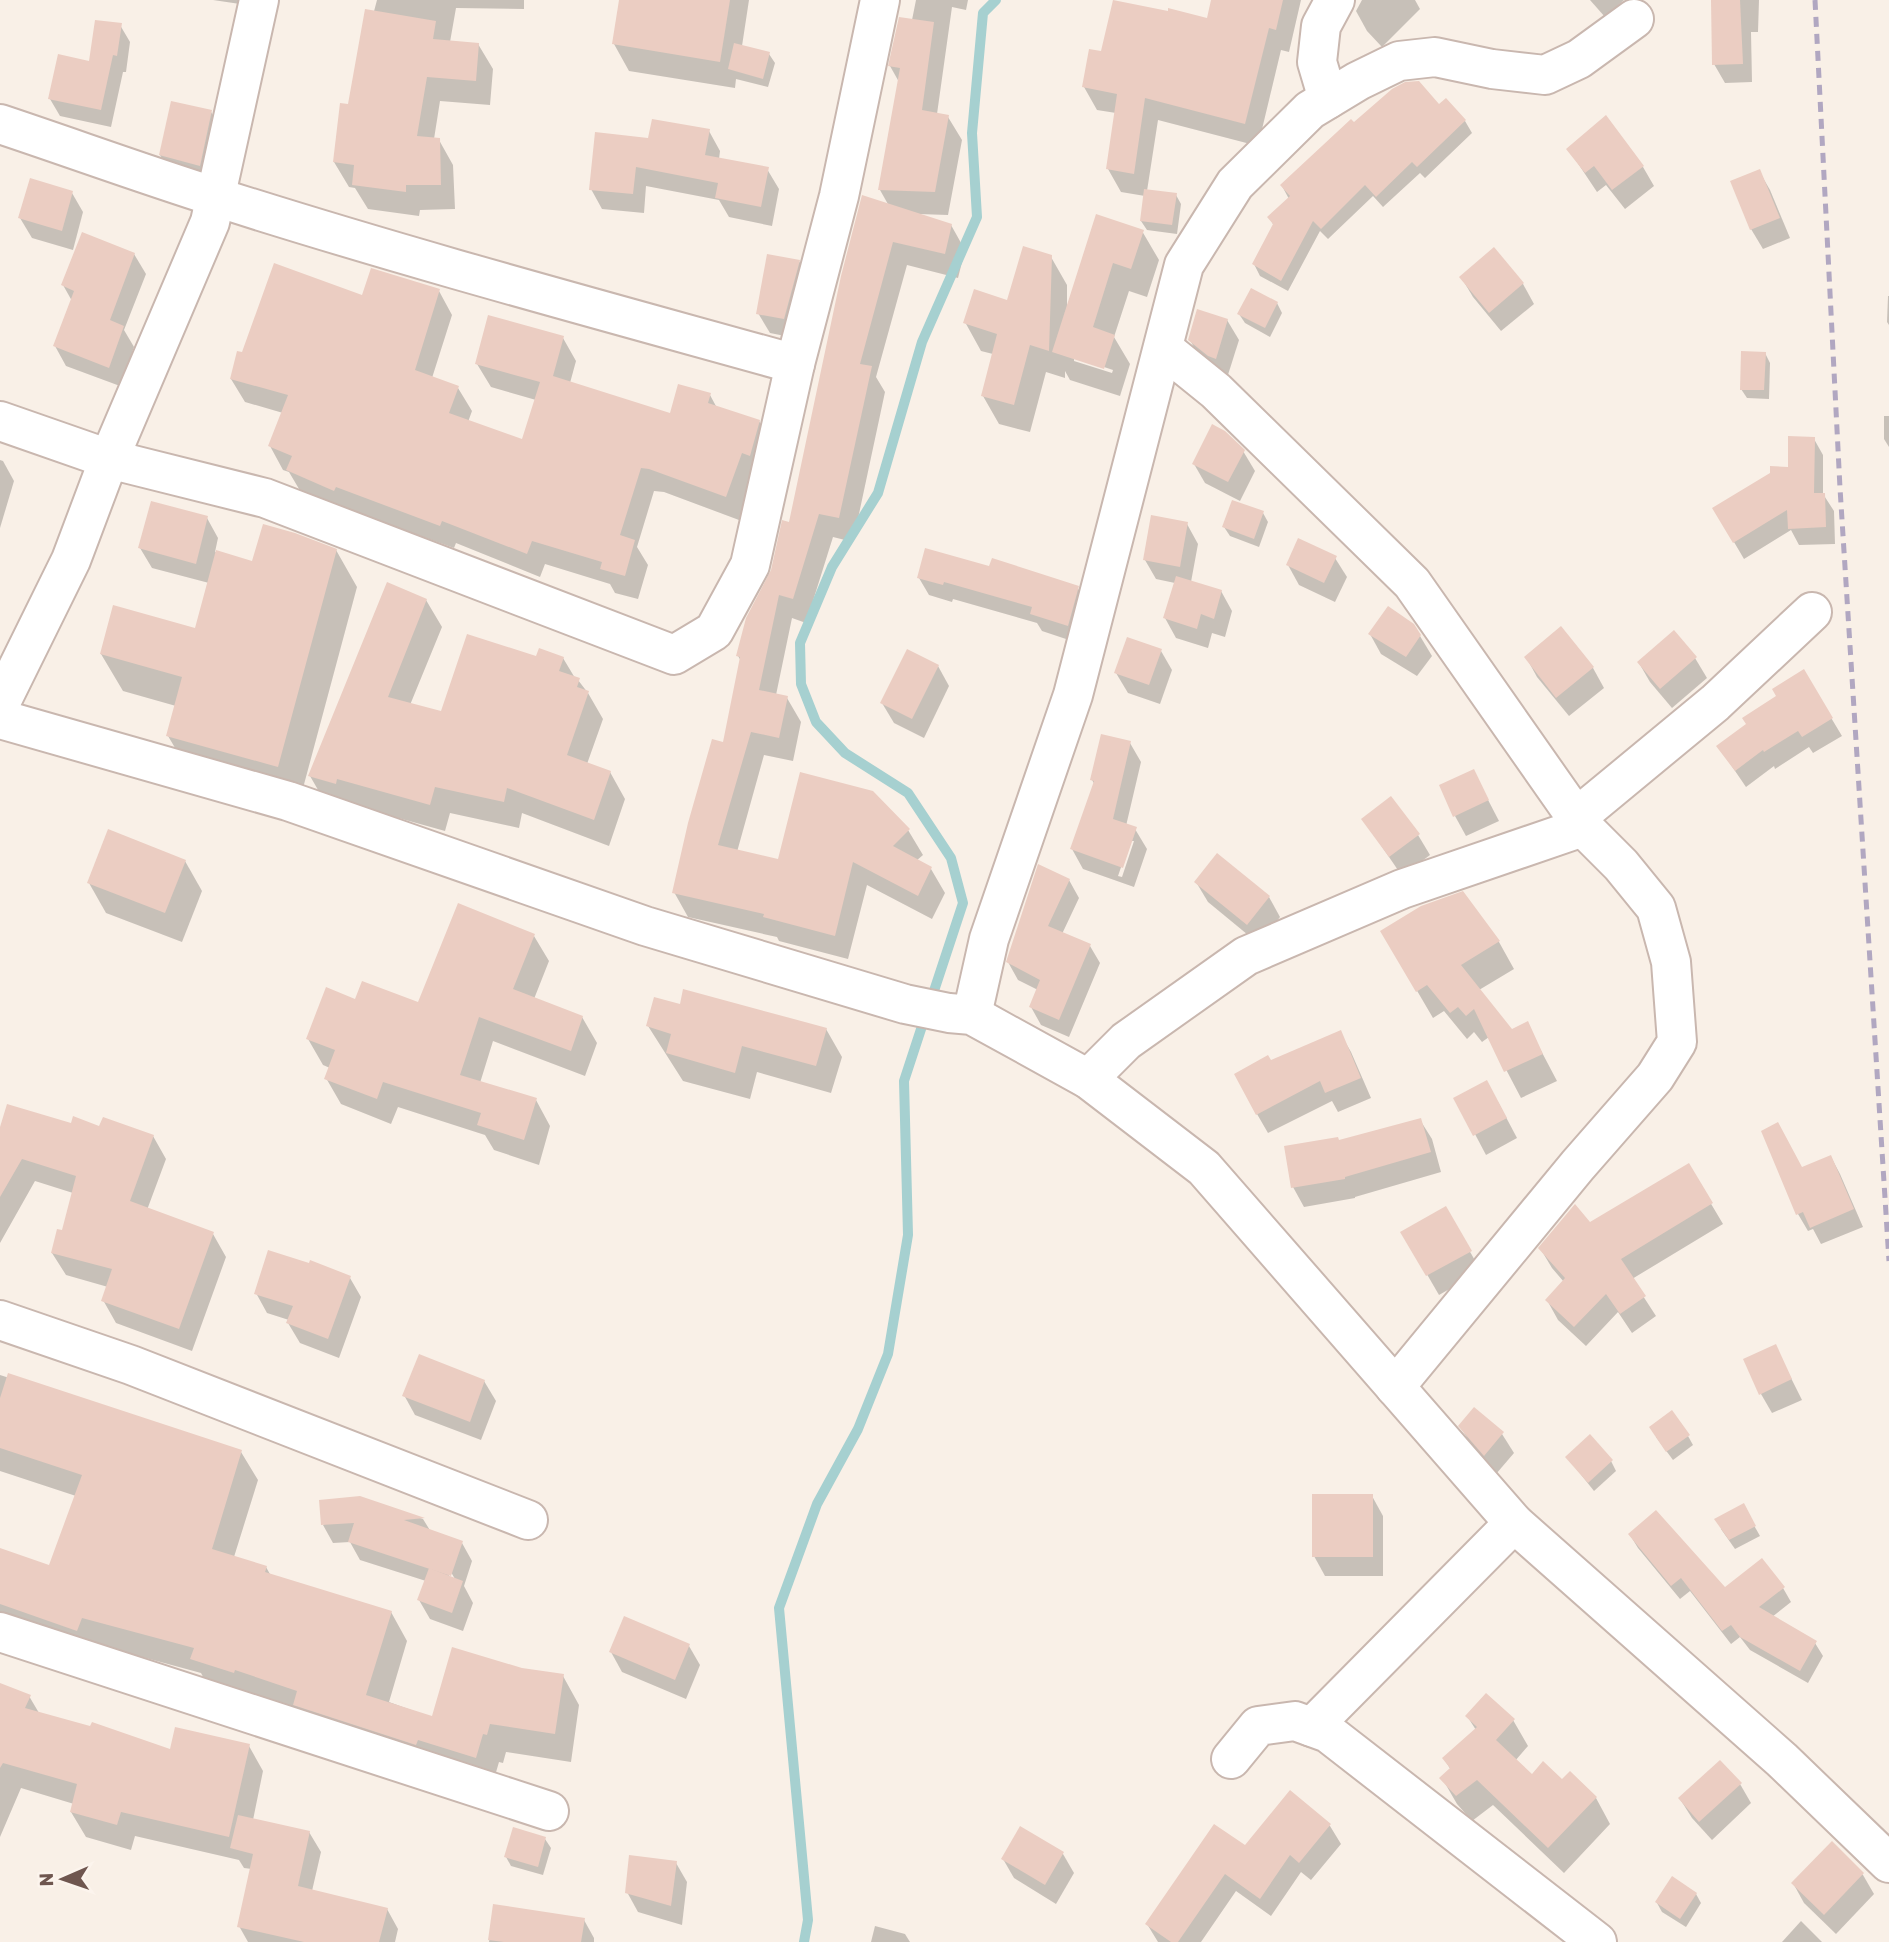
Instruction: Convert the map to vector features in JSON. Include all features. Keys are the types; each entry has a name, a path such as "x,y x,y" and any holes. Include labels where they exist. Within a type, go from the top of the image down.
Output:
{"street":[{"path":"0,704 71,560 109,459 210,222 259,0"},
{"path":"0,421 109,459 265,498 674,655 714,631 750,565 795,364 839,196 880,0"},
{"path":"1328,99 1317,62 1321,26 1335,0"},
{"path":"960,1014 989,939 1073,695 1184,265 1236,184 1310,110 1358,80 1399,61 1435,57 1492,69 1545,75 1579,59 1634,19"},
{"path":"0,124 216,197 490,280 795,364"},
{"path":"1164,349 1216,391 1412,583 1580,822 1621,864 1656,908 1671,962 1677,1042 1655,1077 1578,1165 1395,1387"},
{"path":"1088,1079 1126,1041 1246,956 1402,889 1580,822 1812,612"},
{"path":"0,719 288,801 645,926 905,1004 960,1014 1088,1079 1204,1168 1514,1523 1782,1760 1889,1863"},
{"path":"0,1320 131,1365 528,1520"},
{"path":"1312,1727 1514,1523"},
{"path":"0,1632 549,1811"},
{"path":"1231,1759 1258,1726 1294,1721 1328,1732 1597,1942"}],"building":[{"path":"619,0 730,0 720,62 612,44"},
{"path":"1113,0 1168,11 1168,8 1207,18 1211,0 1283,0 1276,30 1269,28 1245,124 1145,98 1134,174 1106,169 1117,94 1082,87 1089,49 1101,51"},
{"path":"1711,0 1740,0 1743,64 1712,65"},
{"path":"365,9 436,21 433,39 479,43 476,81 427,77 417,136 440,138 441,185 406,185 406,192 352,185 354,165 333,162 340,103 348,104"},
{"path":"899,17 934,22 922,110 949,115 935,192 878,190 900,68 888,66"},
{"path":"95,20 122,23 117,56 113,55 101,110 48,99 58,54 89,61"},
{"path":"734,43 770,52 763,79 728,69"},
{"path":"1419,81 1439,104 1446,98 1466,120 1417,167 1412,162 1376,197 1365,185 1321,229 1313,221 1281,281 1252,264 1273,224 1267,217 1290,196 1280,185 1351,119 1354,122 1392,89 1405,82"},
{"path":"171,101 212,110 200,166 159,155"},
{"path":"1606,115 1644,166 1612,190 1594,166 1585,173 1566,149"},
{"path":"652,119 710,129 705,155 769,167 761,207 715,198 718,183 636,167 633,194 589,190 595,132 648,138"},
{"path":"1760,169 1780,218 1750,230 1730,181"},
{"path":"30,178 73,191 62,231 18,218"},
{"path":"1144,189 1177,193 1172,225 1140,221"},
{"path":"862,195 952,224 945,254 893,242 860,364 872,366 839,518 819,514 793,599 779,595 759,690 788,696 779,738 751,732 718,845 778,859 800,772 873,791 910,829 893,846 932,867 918,896 853,862 835,936 763,917 764,914 672,893 688,823 712,739 723,742 740,657 736,656 746,618 771,570 782,520 789,522 841,276"},
{"path":"1096,214 1144,230 1131,269 1113,263 1093,327 1115,335 1104,369 1052,352"},
{"path":"82,232 135,253 110,320 124,326 109,368 53,346 74,291 61,285"},
{"path":"1023,246 1052,255 1049,351 1030,345 1014,405 981,396 997,334 963,323 974,289 1007,300"},
{"path":"1494,247 1524,283 1489,313 1459,277"},
{"path":"767,254 800,260 784,319 756,314"},
{"path":"274,263 362,295 371,268 440,289 415,370 459,386 449,413 522,439 540,382 475,364 488,315 564,336 553,376 670,413 678,384 711,393 708,403 760,420 750,456 742,453 726,497 641,468 620,535 635,540 625,576 600,569 602,562 532,541 527,554 442,521 440,526 336,487 334,491 286,470 292,456 268,446 288,395 230,379 237,351 242,352"},
{"path":"1251,288 1278,302 1265,328 1237,314"},
{"path":"1197,309 1228,319 1216,359 1188,340"},
{"path":"1741,351 1766,352 1764,390 1740,390"},
{"path":"1212,424 1225,431 1245,450 1228,482 1192,464"},
{"path":"1788,436 1815,437 1814,493 1825,493 1826,527 1788,529 1787,510 1733,543 1712,508 1770,473 1770,466 1788,467"},
{"path":"1232,500 1264,511 1254,539 1222,527"},
{"path":"151,501 208,516 196,564 138,548"},
{"path":"1151,515 1188,522 1180,567 1143,560"},
{"path":"263,524 337,549 278,767 166,736 182,677 100,654 113,605 195,628 216,550 252,561"},
{"path":"1298,538 1337,556 1324,583 1286,565"},
{"path":"925,548 989,566 992,558 1079,586 1068,626 1030,614 1032,607 944,582 943,585 917,578"},
{"path":"1176,576 1222,590 1214,619 1201,614 1197,629 1163,618"},
{"path":"387,582 427,599 388,697 441,711 467,634 536,656 539,648 564,657 559,671 580,678 577,687 589,691 567,755 611,771 594,820 507,788 504,802 435,787 430,805 337,779 336,784 308,776"},
{"path":"1388,606 1414,624 1421,635 1406,657 1368,634"},
{"path":"1561,626 1594,667 1556,698 1524,657"},
{"path":"1674,630 1697,657 1660,689 1637,662"},
{"path":"1127,637 1162,649 1149,685 1114,673"},
{"path":"907,649 939,665 912,719 880,703"},
{"path":"1804,669 1833,718 1802,737 1798,731 1764,752 1763,750 1735,771 1716,746 1746,724 1742,718 1776,696 1772,689"},
{"path":"1101,734 1131,741 1113,819 1137,827 1123,868 1070,849 1094,781 1090,780"},
{"path":"1474,769 1489,800 1453,817 1439,785"},
{"path":"1391,796 1420,834 1389,857 1361,819"},
{"path":"108,829 186,860 165,913 87,883"},
{"path":"1217,853 1270,896 1247,925 1194,882"},
{"path":"1038,864 1070,879 1048,926 1091,944 1059,1020 1029,1007 1040,980 1006,962"},
{"path":"1463,891 1500,941 1461,965 1512,1029 1528,1021 1543,1054 1504,1072 1474,1009 1466,1016 1458,1007 1450,1013 1427,985 1416,992 1380,931 1421,906"},
{"path":"458,903 535,934 513,989 583,1016 571,1051 479,1017 460,1075 537,1098 524,1140 477,1125 481,1113 383,1082 377,1099 324,1079 335,1050 306,1039 326,987 355,999 362,981 418,1002"},
{"path":"683,989 827,1028 816,1066 742,1046 735,1073 666,1053 671,1034 646,1026 654,997 680,1004"},
{"path":"1341,1030 1361,1078 1325,1093 1320,1081 1256,1115 1234,1074 1268,1055 1271,1060"},
{"path":"1487,1080 1507,1118 1473,1136 1453,1098"},
{"path":"7,1104 71,1123 73,1116 99,1126 103,1117 154,1135 130,1201 214,1232 179,1329 101,1301 112,1269 51,1253 57,1229 62,1230 76,1176 22,1159 0,1197 0,1127"},
{"path":"1421,1118 1431,1152 1345,1179 1291,1188 1284,1146 1338,1137 1339,1140"},
{"path":"1778,1122 1802,1167 1831,1155 1854,1209 1810,1228 1803,1212 1796,1215 1761,1131"},
{"path":"1689,1163 1713,1203 1621,1259 1646,1296 1620,1314 1606,1294 1574,1327 1545,1300 1565,1278 1538,1248 1575,1204 1590,1222"},
{"path":"1446,1206 1472,1251 1426,1276 1400,1232"},
{"path":"268,1250 309,1263 310,1260 351,1276 328,1339 286,1323 293,1306 254,1294"},
{"path":"1776,1344 1792,1379 1759,1395 1743,1359"},
{"path":"419,1354 485,1380 470,1422 402,1396"},
{"path":"8,1373 242,1450 212,1549 267,1566 265,1572 392,1611 366,1695 432,1716 452,1647 522,1668 564,1674 555,1734 490,1724 487,1735 483,1734 476,1758 418,1740 416,1745 293,1705 297,1691 235,1670 234,1673 190,1659 194,1648 82,1618 77,1631 0,1604 0,1548 49,1565 82,1475 0,1448 0,1398"},
{"path":"1474,1407 1504,1432 1484,1456 1458,1426"},
{"path":"1672,1410 1690,1435 1666,1452 1649,1427"},
{"path":"1590,1434 1613,1460 1588,1483 1565,1457"},
{"path":"1312,1494 1373,1494 1373,1557 1312,1557"},
{"path":"360,1496 425,1518 404,1520 463,1541 451,1576 348,1542 354,1523 321,1525 319,1500"},
{"path":"1744,1503 1756,1526 1729,1540 1714,1519"},
{"path":"1656,1510 1725,1587 1762,1558 1785,1587 1759,1607 1817,1641 1800,1671 1740,1637 1731,1625 1722,1631 1681,1578 1671,1586 1628,1534"},
{"path":"429,1568 463,1581 452,1613 417,1600"},
{"path":"624,1616 690,1644 675,1680 609,1652"},
{"path":"0,1683 31,1695 25,1708 90,1726 92,1722 170,1749 175,1727 250,1744 229,1837 121,1812 117,1825 70,1812 77,1784 3,1763 0,1768"},
{"path":"1486,1693 1515,1719 1496,1740 1532,1774 1543,1761 1562,1779 1570,1771 1597,1797 1548,1848 1477,1780 1456,1796 1439,1778 1450,1768 1442,1758 1477,1727 1465,1716"},
{"path":"1720,1760 1742,1783 1699,1822 1678,1798"},
{"path":"1290,1790 1331,1824 1299,1863 1290,1855 1260,1899 1225,1874 1178,1942 1171,1942 1145,1924 1214,1824 1245,1845"},
{"path":"238,1815 310,1831 298,1886 388,1908 379,1942 304,1942 237,1927 253,1854 230,1848"},
{"path":"1020,1826 1064,1852 1045,1885 1001,1859"},
{"path":"513,1827 546,1837 538,1867 504,1857"},
{"path":"1832,1841 1864,1873 1824,1915 1791,1883"},
{"path":"629,1855 677,1861 671,1906 625,1893"},
{"path":"1672,1876 1697,1893 1680,1919 1655,1902"},
{"path":"493,1904 585,1918 581,1942 488,1940"}],"waterway":[{"path":"931,1000 963,903 951,858 908,793 845,753 816,722 801,684 800,643 832,567 878,493 922,342 977,217 972,133 983,13 996,0"},
{"path":"804,1942 808,1920 779,1608 817,1504 858,1429 888,1354 908,1235 904,1081 925,1017"}],"railway":[{"path":"1815,0 1840,488 1889,1261"}]}
